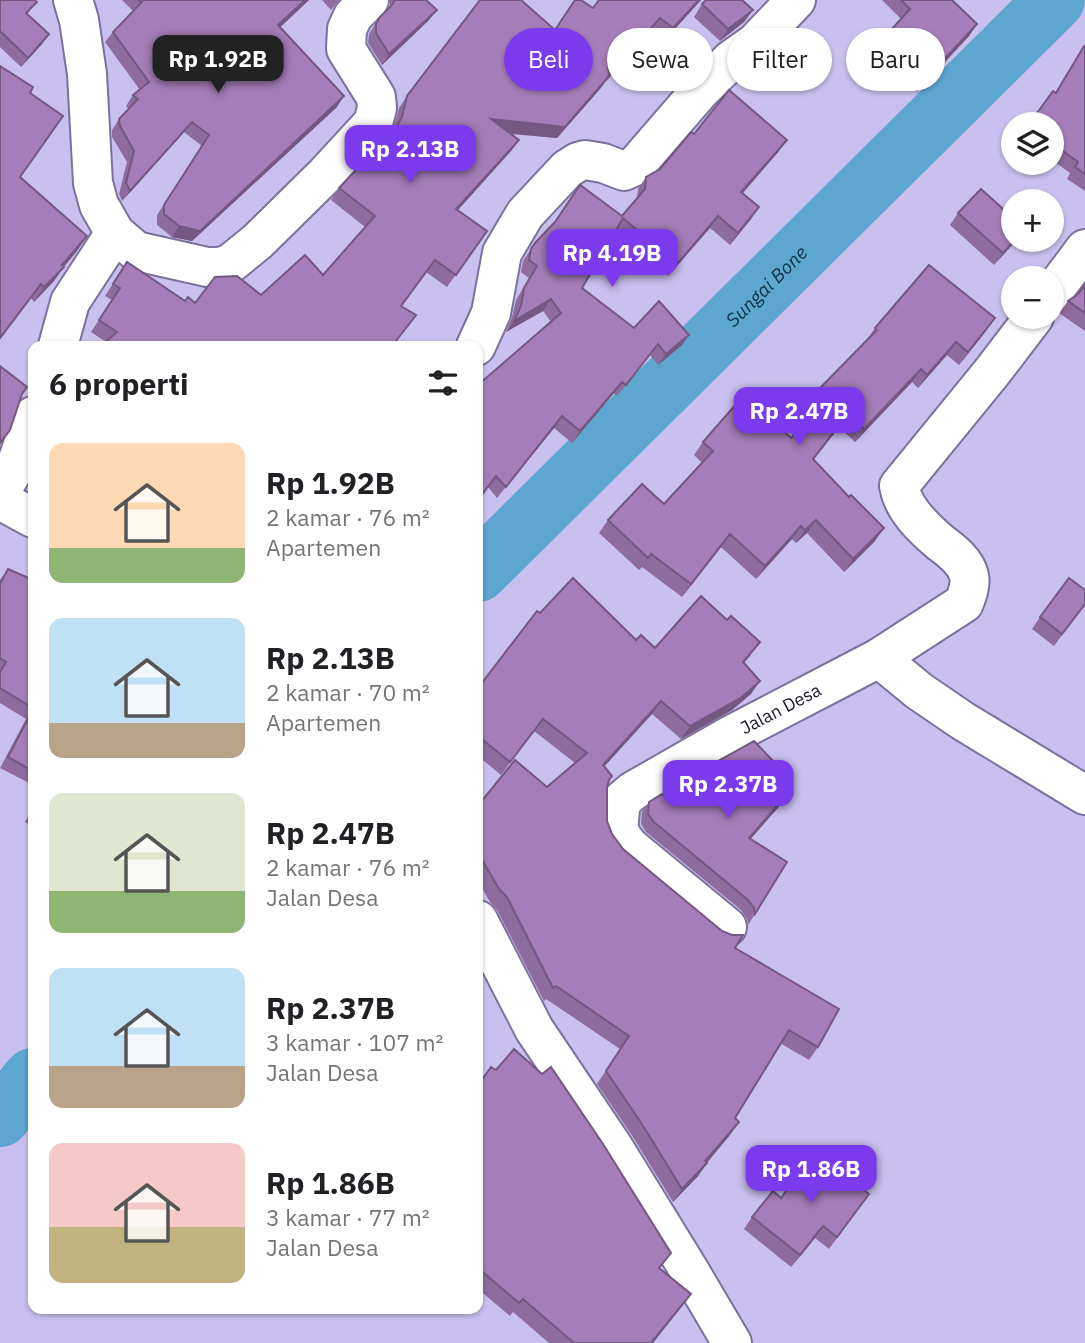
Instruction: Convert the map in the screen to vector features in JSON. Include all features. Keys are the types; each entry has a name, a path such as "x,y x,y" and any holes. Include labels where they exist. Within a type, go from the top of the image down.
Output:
{"street":[{"path":"73,0 79,20 87,74 93,183 99,205 116,233 136,251 207,267 221,267 231,263 258,241 373,123 377,108 376,97 346,49 347,29 354,16 369,0"},
{"path":"478,341 491,313 502,253 525,214 567,169 585,160 624,171 635,166 699,92 731,60 755,43 796,0"},
{"path":"59,341 70,302 116,233"},
{"path":"1064,277 1085,249"},
{"name":"Jalan Desa","path":"727,927 624,840 618,828 620,802 633,791 732,735 879,658 964,603 970,576 962,562 909,510 901,497 899,486 1025,329"},
{"path":"0,493 16,465 28,430"},
{"path":"0,500 28,515"},
{"path":"879,658 919,691 963,721 1085,795"},
{"path":"483,930 534,1029 612,1145 732,1343"}],"building":[{"path":"0,0 37,2 26,13 49,34 28,58 0,31"},
{"path":"139,0 305,0 278,25 344,96 200,231 179,226 164,214 164,205 209,135 192,122 130,191 126,183 134,151 119,119 138,99 133,95 149,82 113,32 142,2"},
{"path":"395,0 426,0 437,10 389,54 376,33 376,24"},
{"path":"480,0 521,0 553,28 504,28 504,91 593,91 593,28 556,28 575,0 581,0 593,8 599,0 699,0 673,28 660,18 651,28 607,28 607,78 565,127 491,119 519,140 456,209 487,231 456,275 435,260 401,306 416,315 396,341 107,341 117,332 99,320 120,288 113,284 127,262 185,301 188,297 195,303 215,277 237,276 261,295 305,255 323,275 375,216 339,188 397,126 407,96"},
{"path":"706,0 742,0 753,10 727,28 702,4"},
{"path":"901,0 952,0 977,24 945,58 945,28 893,28 910,9"},
{"path":"1084,46 1085,174 1075,167 1078,162 1064,152 1064,112 1038,112 1053,91 1056,93"},
{"path":"0,66 33,87 30,93 63,116 20,177 87,236 62,265 64,267 44,287 41,284 0,338"},
{"path":"730,91 787,140 741,192 759,207 738,233 718,216 677,264 623,218 582,288 634,328 659,301 689,335 666,354 658,344 626,385 622,382 580,431 562,416 506,487 496,476 483,493 483,381 561,313 551,299 514,321 521,306 524,288 537,266 529,260 531,249 555,222 580,185 622,216 645,189 646,177 660,169 691,132 694,134"},
{"path":"981,189 1001,207 1001,251 958,213"},
{"path":"929,265 995,318 968,352 956,342 927,375 921,369 864,429 848,414 813,459 849,497 851,495 884,528 853,559 816,520 805,530 801,526 765,566 730,534 691,584 651,554 648,558 608,520 642,484 664,504 713,451 703,442 744,395 791,438 827,393 821,387 877,330 875,328"},
{"path":"1085,285 1085,313 1068,301"},
{"path":"0,366 27,387 10,430 0,443"},
{"path":"8,569 28,578 28,705 0,688 0,672 6,662 0,658 0,584"},
{"path":"573,578 636,640 641,635 655,648 701,596 727,620 731,616 760,642 743,662 760,681 742,697 690,726 661,701 603,765 612,776 607,788 607,821 612,834 623,849 722,931 743,935 735,948 839,1009 818,1047 789,1030 735,1118 739,1122 705,1161 707,1163 682,1189 606,1071 629,1036 556,986 553,988 507,897 499,889 483,862 483,799 515,760 547,787 587,753 543,719 510,762 483,740 483,681 537,611 540,613"},
{"path":"1069,578 1085,590 1085,604 1062,634 1040,617"},
{"path":"28,719 28,768 8,757"},
{"path":"754,741 778,766 771,773 790,791 749,838 787,862 755,914 748,900 654,822 648,814 649,802 662,794 669,799 711,765"},
{"path":"514,1049 542,1074 551,1067 671,1253 659,1268 691,1294 651,1343 574,1343 523,1299 519,1303 483,1272 483,1078 491,1067 496,1070"},
{"path":"814,1153 869,1194 837,1237 823,1226 800,1255 752,1217 773,1191 781,1198"}],"waterway":[{"name":"Sungai Bone","path":"483,567 1055,0"},
{"name":"Sungai Bone","path":"0,1117 28,1084"}]}
